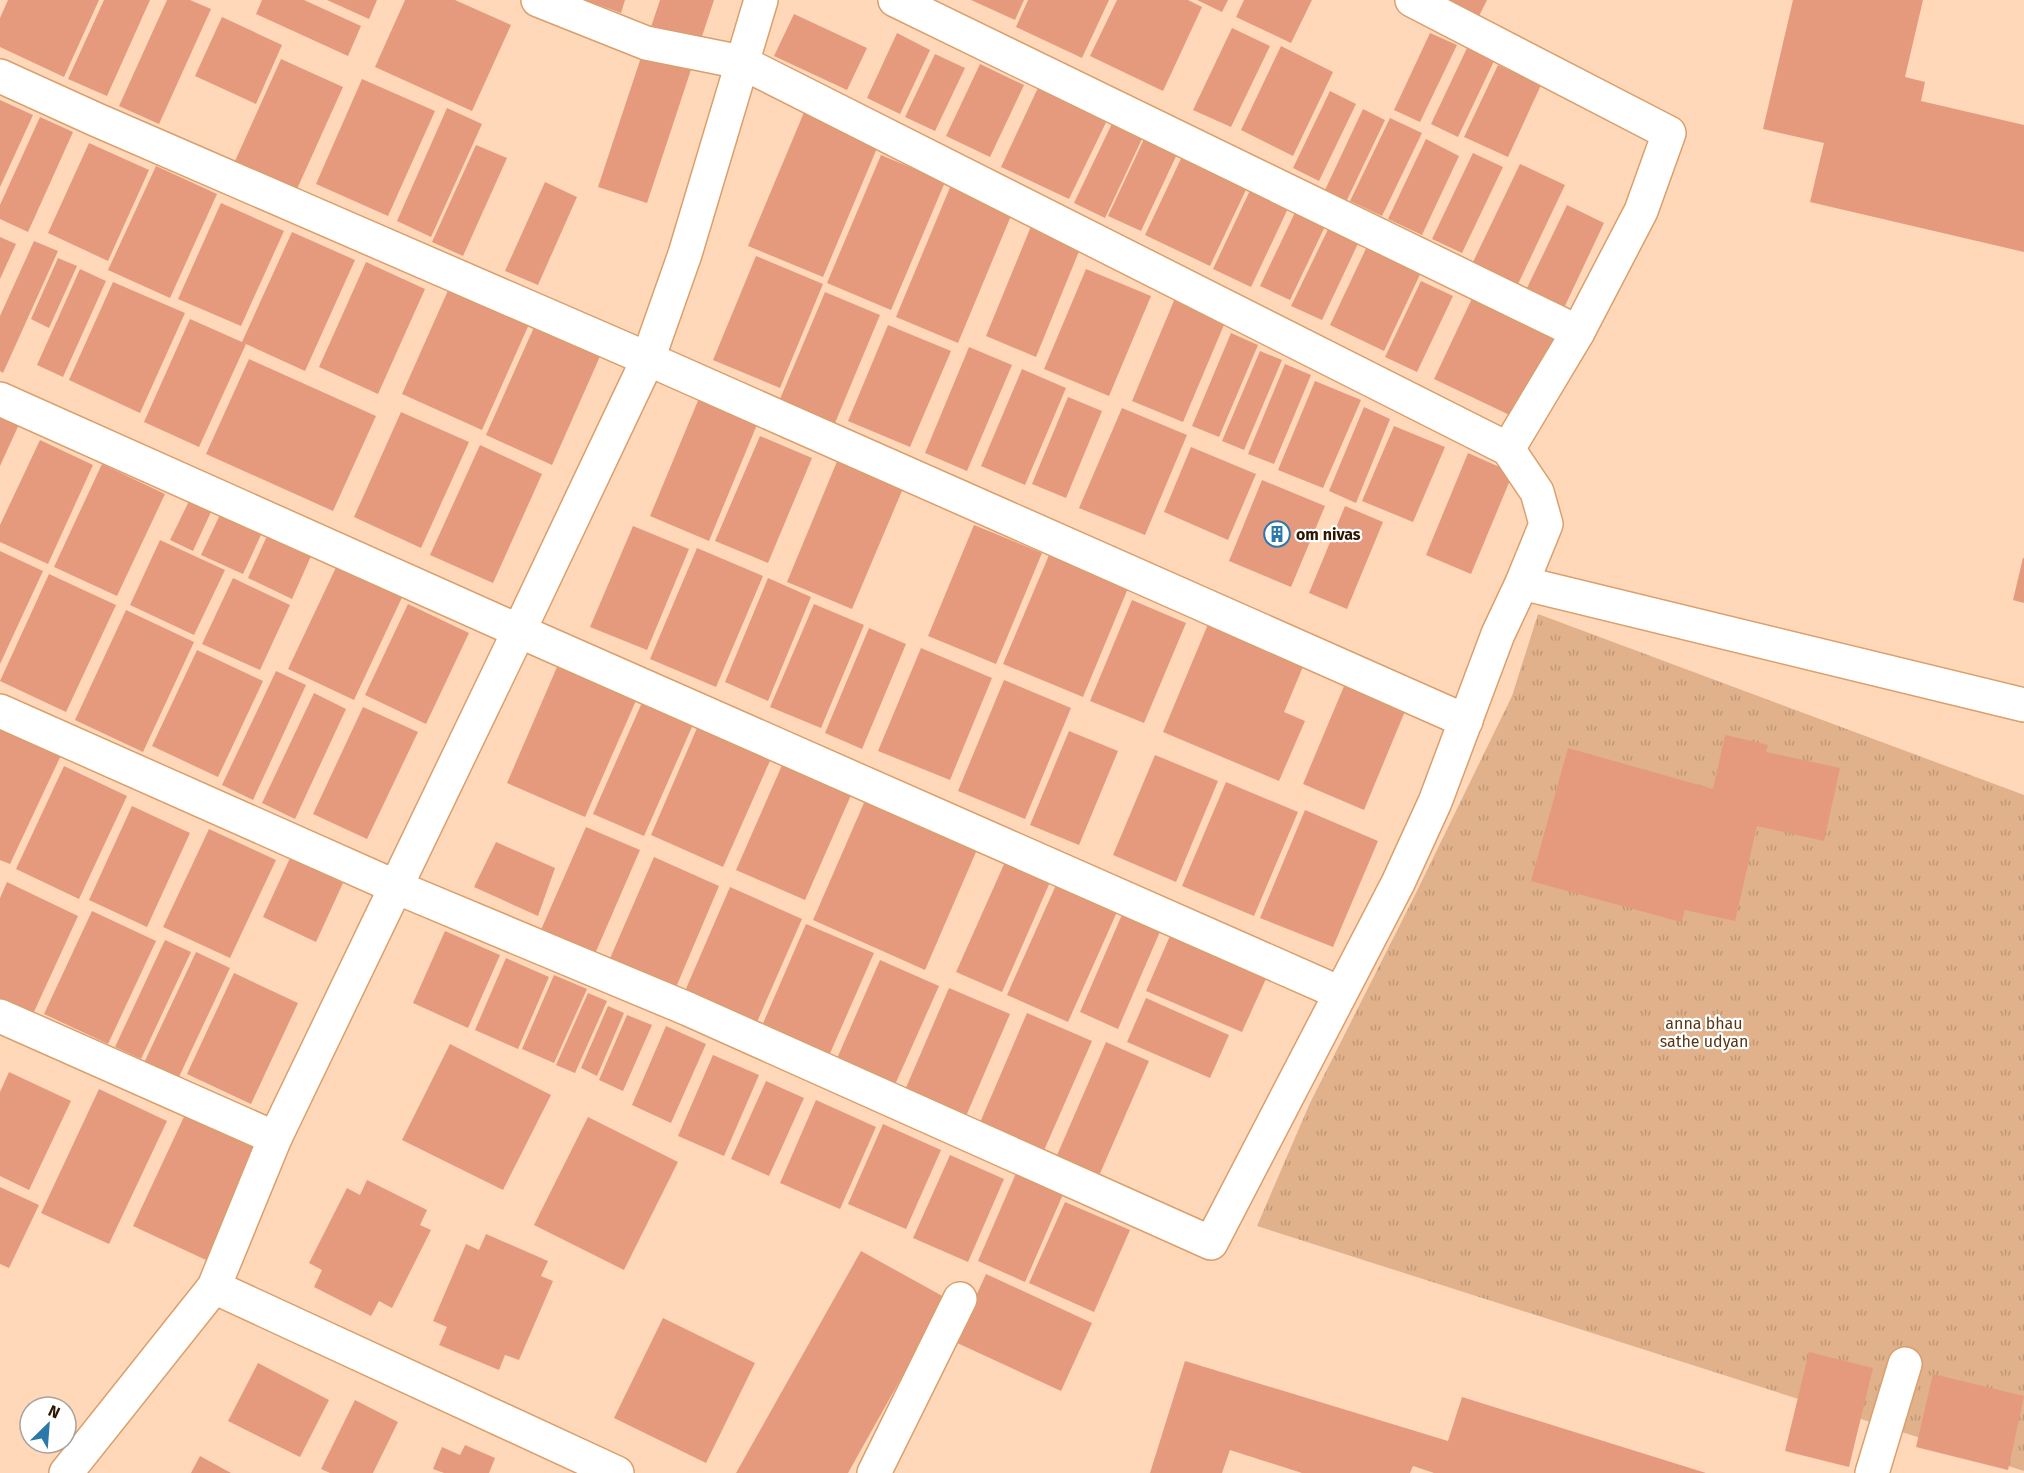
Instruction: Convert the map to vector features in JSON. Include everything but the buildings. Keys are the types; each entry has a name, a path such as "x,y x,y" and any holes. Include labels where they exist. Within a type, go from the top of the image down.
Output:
{"street":[{"path":"0,711 396,887 688,1009 1211,1243 1398,884 1435,802 1498,634 1522,584 1546,524 1537,492 1508,449 741,62 646,43 538,0"},
{"path":"66,1473 214,1287 274,1138 648,359 685,254 761,0"},
{"path":"895,0 1578,332"},
{"path":"1412,0 1669,133 1641,211 1578,332 1508,449"},
{"path":"0,76 648,359 1466,721"},
{"path":"0,399 1340,993"},
{"path":"1522,584 2024,705"},
{"path":"0,1016 274,1138"},
{"path":"214,1287 617,1473"},
{"path":"874,1473 960,1299"},
{"path":"1872,1473 1905,1364"}],"green space":[{"name":"anna bhau sathe udyan","path":"1538,614 2024,795 2024,1471 1257,1226 1310,1103 1512,696"}],"place":[{"name":"om nivas","path":"1277,534"}]}
